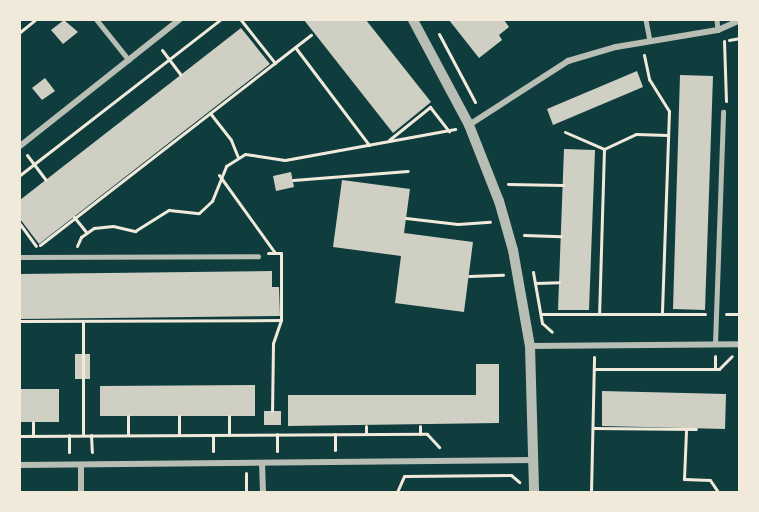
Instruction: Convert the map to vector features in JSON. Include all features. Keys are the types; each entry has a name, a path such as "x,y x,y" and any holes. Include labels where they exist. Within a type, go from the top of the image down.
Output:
{"street":[{"path":"20,145 179,20"},
{"path":"413,20 437,59 469,125 499,201 513,250 530,345 534,492"},
{"path":"469,125 568,61 594,52 718,30 740,20"},
{"path":"530,345 740,344"},
{"path":"20,465 534,460"},
{"path":"262,463 263,492"},
{"path":"81,465 81,492"}],"lane":[{"path":"97,20 129,60"},
{"path":"646,20 650,41"},
{"path":"717,20 718,30"},
{"path":"716,344 725,112"},
{"path":"20,257 258,256"}],"path":[{"path":"20,32 36,20"},
{"path":"20,175 220,20"},
{"path":"241,20 274,63"},
{"path":"37,247 310,35"},
{"path":"712,42 740,38"},
{"path":"154,39 181,75"},
{"path":"724,40 725,112"},
{"path":"295,47 369,144"},
{"path":"633,54 655,51"},
{"path":"644,53 649,79 669,111 662,314"},
{"path":"388,141 430,107 448,131"},
{"path":"209,112 231,140 238,157"},
{"path":"451,119 459,140"},
{"path":"75,257 77,244 86,232 104,225 143,229 170,210 199,213 212,201 219,175 238,157 245,154 285,160 455,129"},
{"path":"565,132 604,149 636,134 668,135"},
{"path":"20,145 46,180"},
{"path":"599,314 604,149"},
{"path":"293,180 408,171"},
{"path":"219,175 275,253"},
{"path":"507,184 563,185"},
{"path":"487,212 493,233"},
{"path":"74,217 86,232"},
{"path":"406,218 458,224 490,222"},
{"path":"20,224 37,247 38,257"},
{"path":"523,235 561,236"},
{"path":"272,411 273,343 282,320 281,253"},
{"path":"502,264 507,283"},
{"path":"469,276 505,274"},
{"path":"536,283 559,282"},
{"path":"541,314 740,314"},
{"path":"20,321 282,320"},
{"path":"82,321 83,435"},
{"path":"591,492 594,344"},
{"path":"594,369 719,369 740,354"},
{"path":"128,416 128,435"},
{"path":"179,416 179,435"},
{"path":"229,416 229,435"},
{"path":"33,422 33,436"},
{"path":"314,426 314,434"},
{"path":"366,426 366,434"},
{"path":"420,426 420,434"},
{"path":"272,427 272,434"},
{"path":"594,428 686,431 696,429"},
{"path":"686,431 684,479 710,480 717,492"},
{"path":"20,436 427,434 439,447 451,447"},
{"path":"213,435 214,463"},
{"path":"397,492 404,476 511,475 519,484 520,460"},
{"path":"246,463 246,492"}],"building":[{"path":"64,20 78,32 63,44 51,30"},
{"path":"304,20 366,20 431,102 393,133"},
{"path":"449,20 504,20 509,27 499,35 502,40 479,58"},
{"path":"241,28 270,64 39,244 20,219 20,200"},
{"path":"637,71 643,87 553,125 547,109"},
{"path":"680,75 713,76 705,310 673,309"},
{"path":"45,78 55,91 42,100 32,88"},
{"path":"564,149 595,150 589,310 558,310"},
{"path":"291,172 294,187 276,191 273,176"},
{"path":"342,180 410,189 404,233 473,242 464,312 395,303 401,256 333,247"},
{"path":"272,271 272,287 279,287 280,316 20,319 20,274"},
{"path":"75,354 90,354 90,379 75,379"},
{"path":"476,364 499,364 499,423 288,426 288,395 476,395"},
{"path":"255,385 255,416 100,416 100,386"},
{"path":"20,389 59,389 59,422 20,422"},
{"path":"602,391 726,394 725,429 602,426"},
{"path":"264,411 281,411 281,425 264,425"}]}
